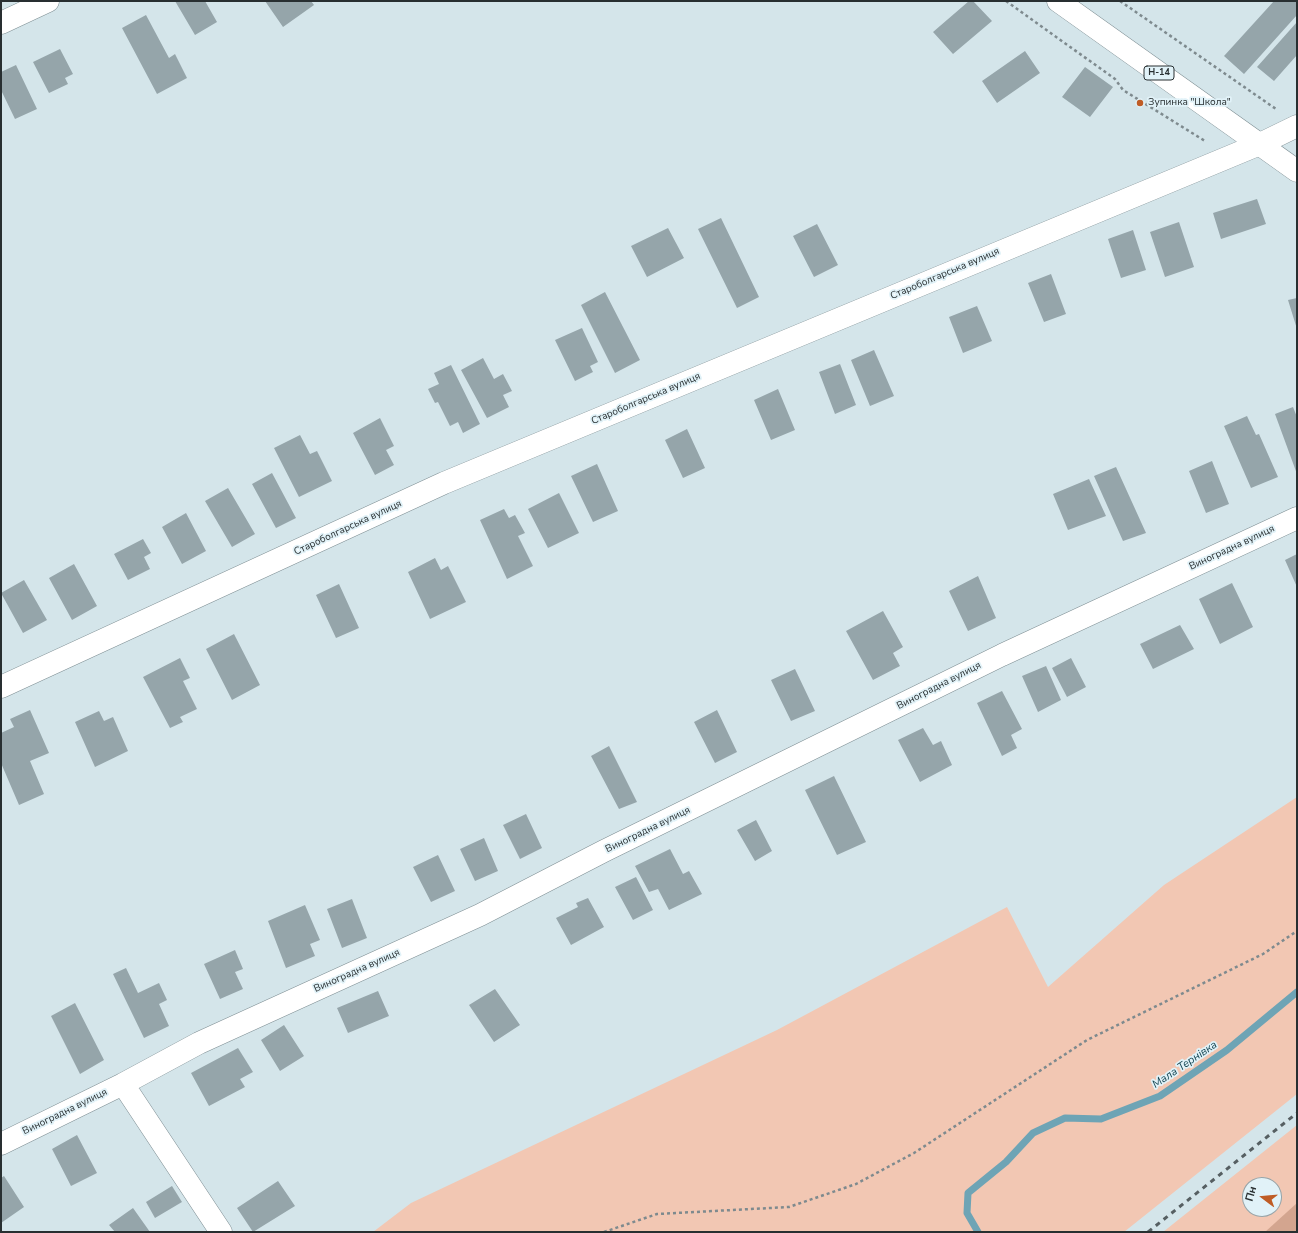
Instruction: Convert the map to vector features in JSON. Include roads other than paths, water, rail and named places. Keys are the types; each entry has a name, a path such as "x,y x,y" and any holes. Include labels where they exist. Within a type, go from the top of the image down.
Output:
{"street":[{"path":"1,23 48,1"},
{"name":"Н-14","path":"1058,1 1297,171"},
{"name":"Староболгарська вулиця","path":"1,687 444,483 1260,144 1297,126"},
{"name":"Виноградна вулиця","path":"1,1144 123,1084 199,1043 480,916 604,851 1002,655 1297,518"},
{"path":"123,1084 221,1232"}],"waterway":[{"name":"Мала Тернівка","path":"978,1232 967,1213 968,1193 1006,1162 1033,1133 1065,1118 1101,1119 1160,1096 1227,1050 1297,992"}],"railway":[{"path":"1148,1232 1297,1113"}],"place":[{"name":"Зупинка \"Школа\"","path":"1140,103"}]}
